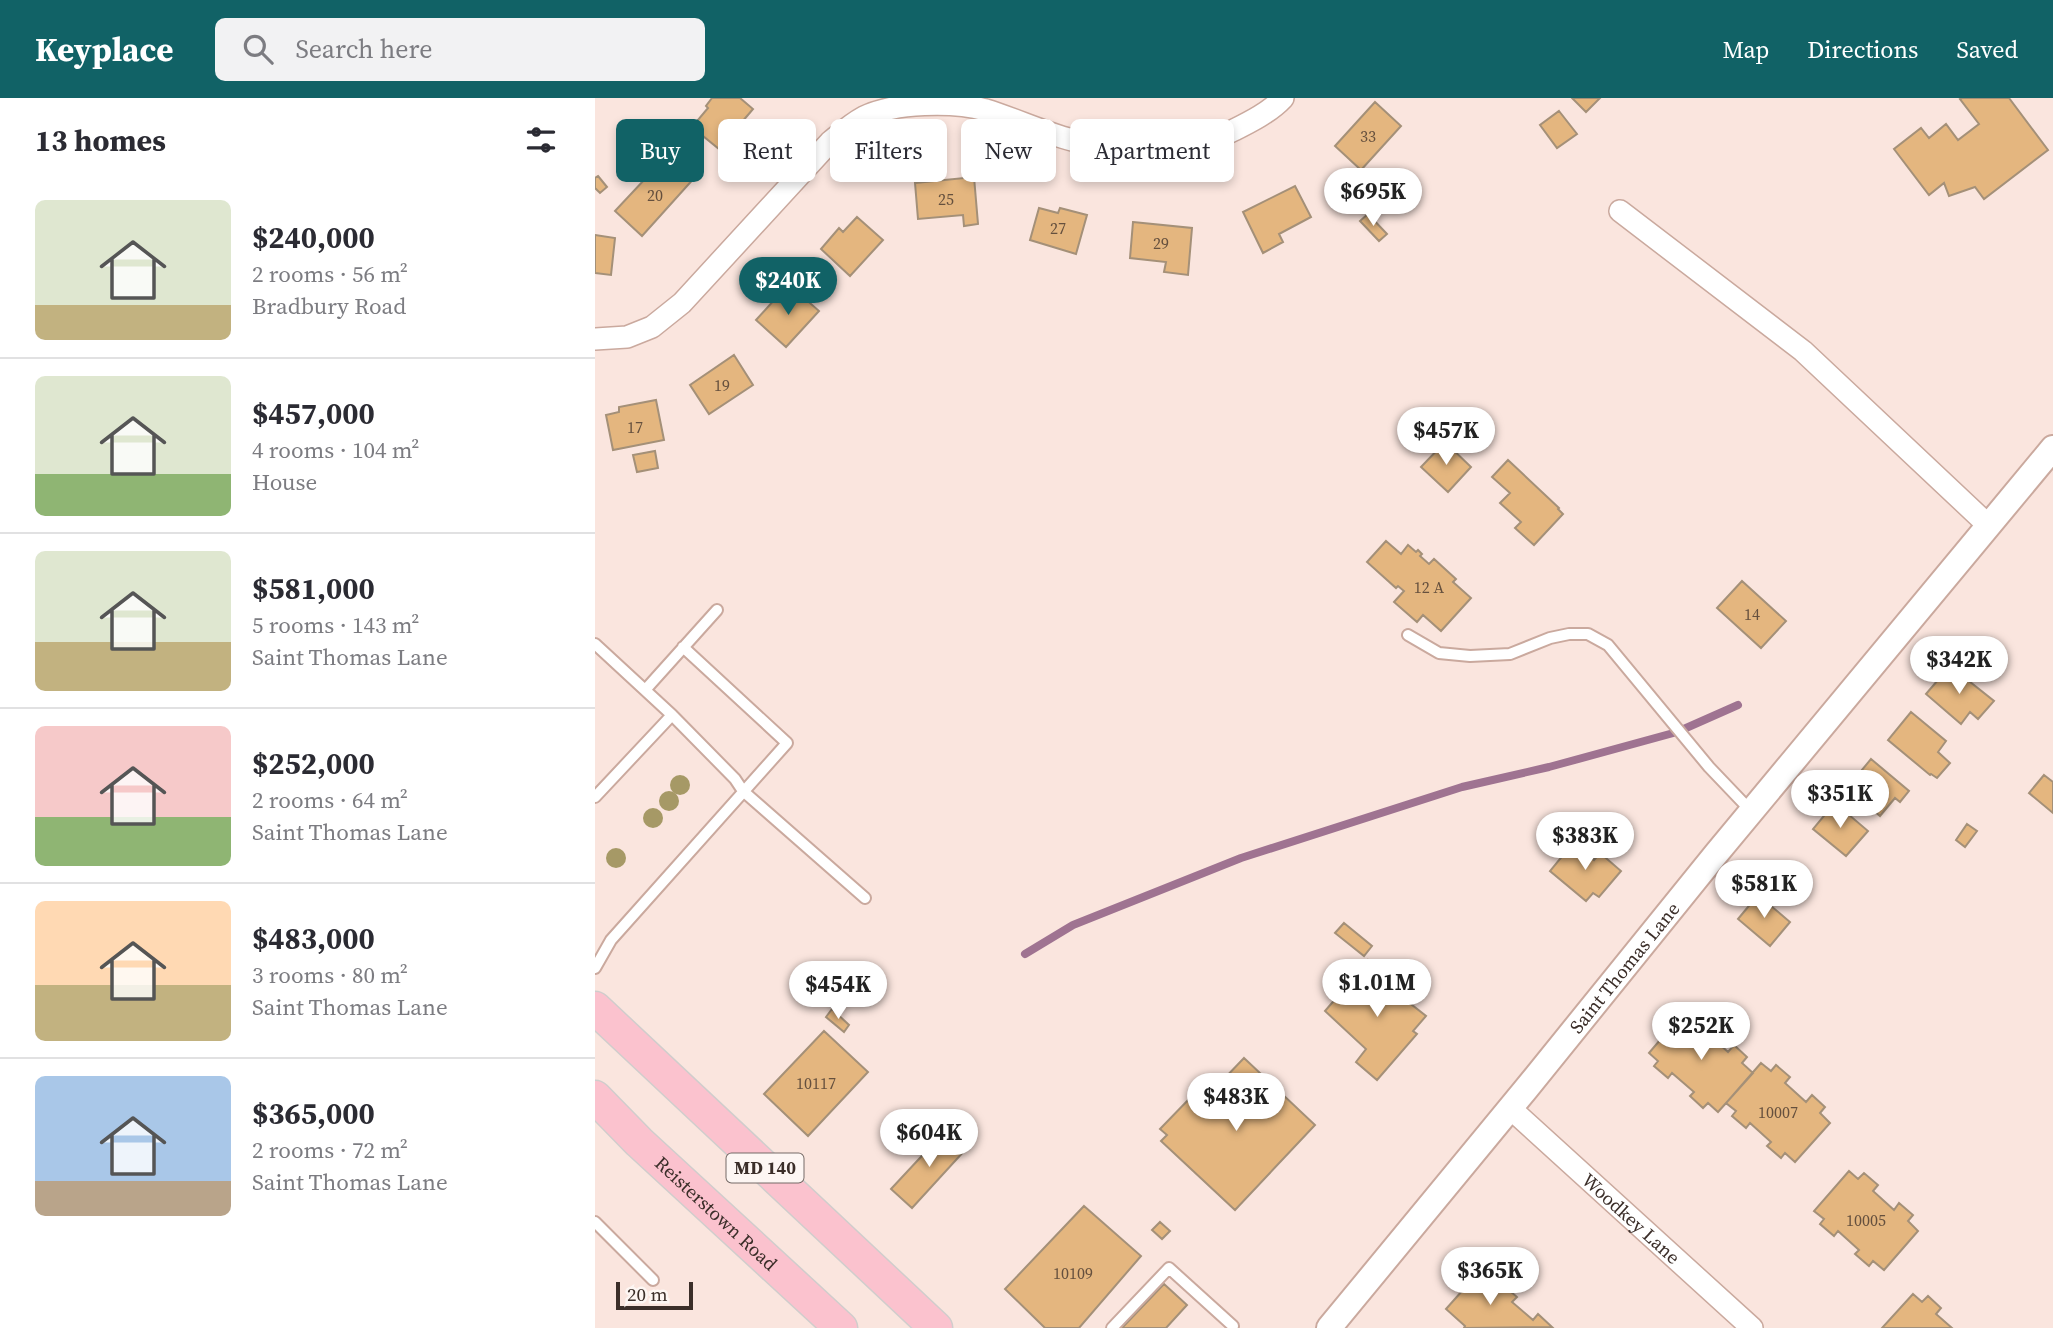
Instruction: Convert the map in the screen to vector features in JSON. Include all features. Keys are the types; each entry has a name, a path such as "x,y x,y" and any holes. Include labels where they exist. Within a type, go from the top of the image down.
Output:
{"main road":[{"name":"MD 140","path":"595,1008 936,1328"},
{"name":"Reisterstown Road","path":"595,1097 639,1142 841,1328"},
{"path":"595,1127 639,1142"}],"street":[{"path":"595,340 627,337 652,327 682,303 864,107 892,109 952,104 983,109 1072,140 1111,148 1149,151 1185,147 1217,139 1251,121 1283,98"},
{"path":"1620,211 1804,352 1989,526"},
{"name":"Saint Thomas Lane","path":"1329,1328 1751,811 2053,448"},
{"name":"Woodkey Lane","path":"1510,1108 1752,1328"}],"lane":[{"path":"646,689 717,610"},
{"path":"1408,635 1439,653 1470,656 1510,654 1550,638 1588,634 1608,645 1709,767 1751,811"},
{"path":"595,644 646,689 735,779 743,792 865,898"},
{"path":"595,968 611,940 787,743 683,647"},
{"path":"595,797 672,715"},
{"path":"595,949 611,940"},
{"path":"595,1222 653,1280"},
{"path":"1112,1328 1169,1268 1233,1326"}],"building":[{"path":"712,98 740,98 753,109 744,119 718,119 718,148 704,137 704,119 699,119 708,108 706,106"},
{"path":"1572,98 1600,98 1586,112"},
{"path":"2009,98 2048,150 1984,199 1975,187 1949,196 1944,183 1929,195 1894,149 1921,128 1929,138 1946,124 1958,140 1979,124 1960,99"},
{"path":"1375,102 1401,126 1361,170 1335,146"},
{"path":"1559,111 1577,134 1557,148 1540,125"},
{"path":"598,176 607,187 600,193 595,188 595,178"},
{"path":"1338,176 1352,192 1342,199 1329,184"},
{"path":"961,178 961,182 974,182 978,224 964,226 963,215 918,219 915,183 947,182 947,180"},
{"path":"642,182 691,182 642,236 615,211"},
{"path":"1295,186 1311,217 1279,234 1283,242 1263,253 1243,212"},
{"path":"1355,195 1362,203 1351,211 1344,203"},
{"path":"1039,208 1058,213 1060,208 1087,215 1076,254 1030,240"},
{"path":"1368,214 1387,234 1379,241 1360,221"},
{"path":"857,217 883,240 850,276 821,249 839,228 843,232"},
{"path":"1133,222 1192,228 1188,275 1164,272 1166,262 1130,258"},
{"path":"595,235 615,238 611,275 595,273"},
{"path":"793,288 819,311 786,347 756,320 776,298 780,302"},
{"path":"734,355 753,385 709,414 690,385"},
{"path":"656,400 664,440 613,450 606,415 619,412 619,407"},
{"path":"1445,442 1471,467 1448,492 1421,467"},
{"path":"655,451 658,468 637,472 633,455"},
{"path":"1508,460 1563,514 1534,545 1515,528 1521,522 1500,503 1510,493 1492,477"},
{"path":"1386,541 1401,554 1408,545 1416,552 1418,550 1422,554 1420,556 1429,564 1434,559 1456,579 1453,582 1471,598 1441,631 1423,615 1417,622 1394,602 1404,591 1398,586 1396,588 1367,562"},
{"path":"1742,581 1786,621 1761,648 1717,608"},
{"path":"1950,666 1994,701 1978,719 1970,712 1961,724 1926,694"},
{"path":"1911,712 1946,741 1938,752 1950,763 1937,778 1888,740"},
{"path":"1871,759 1909,791 1900,802 1895,798 1880,816 1847,788"},
{"path":"2044,775 2053,782 2053,813 2029,793"},
{"path":"1833,805 1839,810 1841,808 1868,831 1846,856 1813,829"},
{"path":"1967,824 1977,831 1965,847 1956,840"},
{"path":"1573,843 1594,860 1600,853 1621,871 1599,897 1593,893 1586,901 1550,871"},
{"path":"1758,895 1790,922 1770,946 1738,919"},
{"path":"1344,923 1372,946 1364,956 1335,933"},
{"path":"1368,960 1406,992 1402,997 1426,1016 1413,1031 1417,1034 1377,1080 1356,1062 1366,1049 1325,1011 1338,996 1346,1003 1357,990 1350,983"},
{"path":"832,1009 849,1025 844,1032 826,1017"},
{"path":"1683,1013 1693,1021 1698,1015 1712,1027 1707,1033 1728,1052 1734,1045 1747,1057 1742,1063 1753,1073 1718,1112 1708,1103 1703,1108 1690,1096 1694,1092 1672,1073 1668,1078 1654,1066 1658,1061 1649,1053"},
{"path":"824,1031 868,1072 808,1136 764,1094"},
{"path":"1244,1058 1315,1125 1235,1210 1161,1141 1167,1135 1160,1129 1192,1096 1200,1104"},
{"path":"1761,1063 1771,1071 1776,1065 1790,1077 1785,1083 1806,1102 1812,1095 1825,1107 1820,1113 1830,1123 1795,1162 1785,1153 1781,1158 1767,1146 1771,1142 1750,1123 1746,1128 1732,1116 1736,1111 1726,1103"},
{"path":"946,1130 966,1149 912,1208 891,1189"},
{"path":"1849,1171 1858,1179 1864,1173 1878,1185 1873,1191 1894,1210 1899,1203 1913,1215 1908,1221 1918,1231 1884,1270 1873,1261 1869,1266 1855,1254 1859,1250 1838,1231 1834,1236 1820,1224 1824,1219 1814,1211"},
{"path":"1084,1206 1141,1256 1079,1328 1045,1328 1005,1289"},
{"path":"1160,1222 1170,1231 1162,1239 1152,1230"},
{"path":"1479,1272 1499,1289 1503,1285 1517,1297 1512,1302 1533,1320 1538,1314 1552,1327 1464,1328 1465,1326 1446,1309"},
{"path":"1164,1284 1187,1305 1166,1328 1122,1328"},
{"path":"1913,1294 1922,1302 1928,1296 1941,1308 1936,1314 1952,1328 1882,1328"}],"waterway":[{"path":"1025,954 1073,925 1241,858 1462,787 1549,767 1677,732 1738,705"}]}
